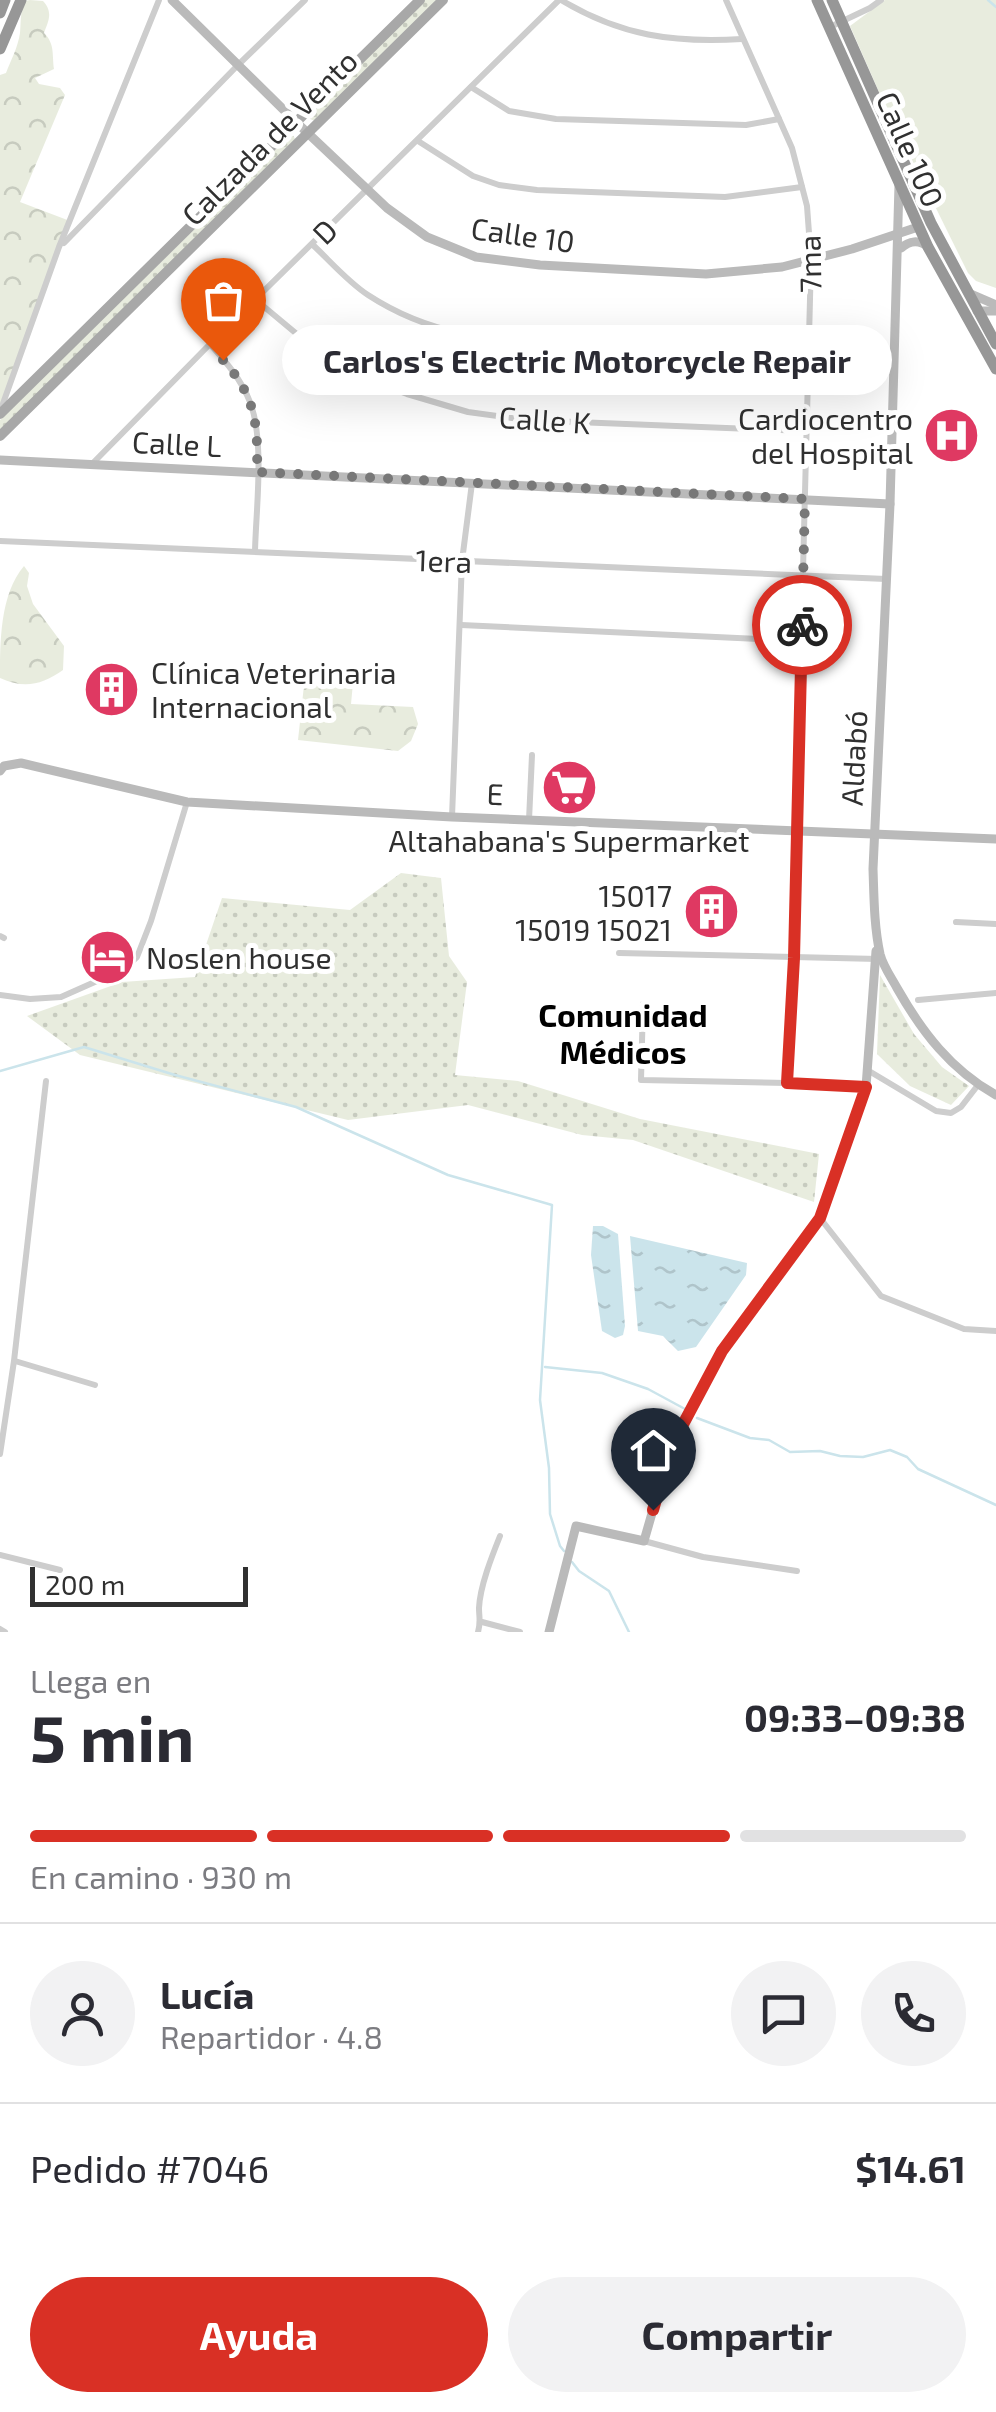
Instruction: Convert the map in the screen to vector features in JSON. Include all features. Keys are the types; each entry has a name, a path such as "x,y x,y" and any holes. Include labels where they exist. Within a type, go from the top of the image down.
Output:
{"highway":[{"path":"0,13 5,0"},
{"path":"0,50 21,0"},
{"name":"Calle 100","path":"817,0 836,24 925,225 928,247 971,313"},
{"name":"Calle 100","path":"832,0 836,24 899,182 966,291 971,313"},
{"path":"971,313 993,338"},
{"path":"971,313 996,369"}],"main road":[{"name":"Calzada de Vento","path":"0,412 420,0"},
{"name":"Calzada de Vento","path":"0,436 443,0"}],"street":[{"path":"0,412 59,248 159,0"},
{"name":"Calle 10","path":"172,0 399,218 427,237 476,257 706,274 782,267 925,225"},
{"path":"59,248 305,0"},
{"path":"560,0 586,15 642,34 673,40 742,38"},
{"name":"D","path":"92,464 560,0"},
{"name":"7ma","path":"726,0 792,148 806,206 811,260 794,958 787,1083"},
{"path":"836,24 881,0"},
{"path":"471,87 508,110 556,119 746,124 779,119"},
{"path":"418,141 473,176 499,185 537,190 725,197 802,187"},
{"name":"Aldabó","path":"644,1542 671,1447 722,1351 820,1218 869,1071 878,959 874,834 890,504 899,182"},
{"path":"899,253 908,234 925,225"},
{"path":"877,241 899,253"},
{"path":"899,253 914,242 928,247"},
{"path":"312,244 366,294 406,316 454,334 516,343 601,348 809,354"},
{"path":"966,291 996,310"},
{"name":"Calle K","path":"256,300 316,350 356,375 468,412 526,420 805,431"},
{"path":"971,313 996,310"},
{"path":"993,338 996,310"},
{"path":"210,344 237,375 258,427 255,551"},
{"name":"Calle L","path":"0,460 890,504"},
{"path":"452,817 462,561 472,483"},
{"name":"1era","path":"0,541 887,579"},
{"path":"462,625 802,642"},
{"path":"529,820 532,755"},
{"name":"E","path":"0,770 21,763 187,802 996,839"},
{"path":"0,995 30,999 60,996 124,969 137,958 187,802"},
{"path":"956,922 996,924"},
{"path":"619,953 878,959 937,1048 978,1085 996,1095"},
{"path":"918,1000 996,994"},
{"path":"644,1004 641,1080 866,1087"},
{"path":"869,1071 936,1111 951,1113 961,1107 978,1085"},
{"path":"0,1454 46,1081"},
{"path":"820,1218 881,1296 964,1329 996,1330"},
{"path":"14,1360 95,1385"},
{"path":"549,1632 576,1526 703,1557 797,1571"},
{"path":"478,1632 488,1564 500,1536"},
{"path":"0,1555 60,1570"},
{"path":"482,1622 520,1632"}],"green space":[{"path":"30,0 43,1 48,9 44,33 51,45 54,69 35,78 39,84 60,88 65,95 20,202 70,221 0,411 0,75 6,73 14,53 23,6"},
{"path":"425,0 437,0 315,121 310,119 309,115"},
{"path":"885,0 996,0 996,288 976,281 968,273 850,26"},
{"path":"292,133 295,139 0,431 0,420"},
{"path":"24,566 29,573 27,586 33,604 64,646 63,670 40,682 25,684 0,678 6,604"},
{"path":"327,665 345,672 353,683 351,704 413,707 418,724 411,741 398,751 298,740 306,667"},
{"path":"401,873 441,878 449,956 467,982 455,1075 518,1081 640,1119 819,1154 814,1202 633,1140 582,1135 468,1105 348,1120 80,1055 27,1016 122,982 195,977 222,898 350,910"},
{"path":"880,975 914,1034 942,1067 969,1086 951,1105 910,1086 877,1054"}],"water":[{"path":"593,1226 603,1226 618,1234 625,1326 623,1335 615,1338 602,1331 591,1255"},
{"path":"630,1236 747,1263 746,1275 696,1347 678,1351 663,1336 638,1331"}],"waterway":[{"path":"988,0 996,7"},
{"path":"0,1071 84,1047 296,1107 448,1175 552,1205 540,1400 549,1468 550,1514 564,1551"},
{"path":"545,1367 602,1373 648,1389 685,1409"},
{"path":"697,1418 750,1438 769,1440 790,1452 820,1451 863,1457 890,1450 907,1457 918,1469 996,1505"},
{"path":"572,1562 609,1591 629,1632"}],"way so far":[{"path":"223,360 237,375 258,427 257,472 805,499 802,625"}],"place":[{"name":"Carlos's Electric Motorcycle Repair","path":"223,360"},
{"name":"Cardiocentro del Hospital","path":"952,435"},
{"name":"Clínica Veterinaria Internacional","path":"112,689"},
{"name":"Altahabana's Supermarket","path":"569,787"},
{"name":"15017 15019 15021","path":"711,912"},
{"name":"Noslen house","path":"107,957"}],"district":[{"name":"Comunidad Médicos","path":"623,1032"}],"route":[{"path":"653,1510 671,1447 722,1351 820,1218 866,1087 787,1083 802,625"}]}
